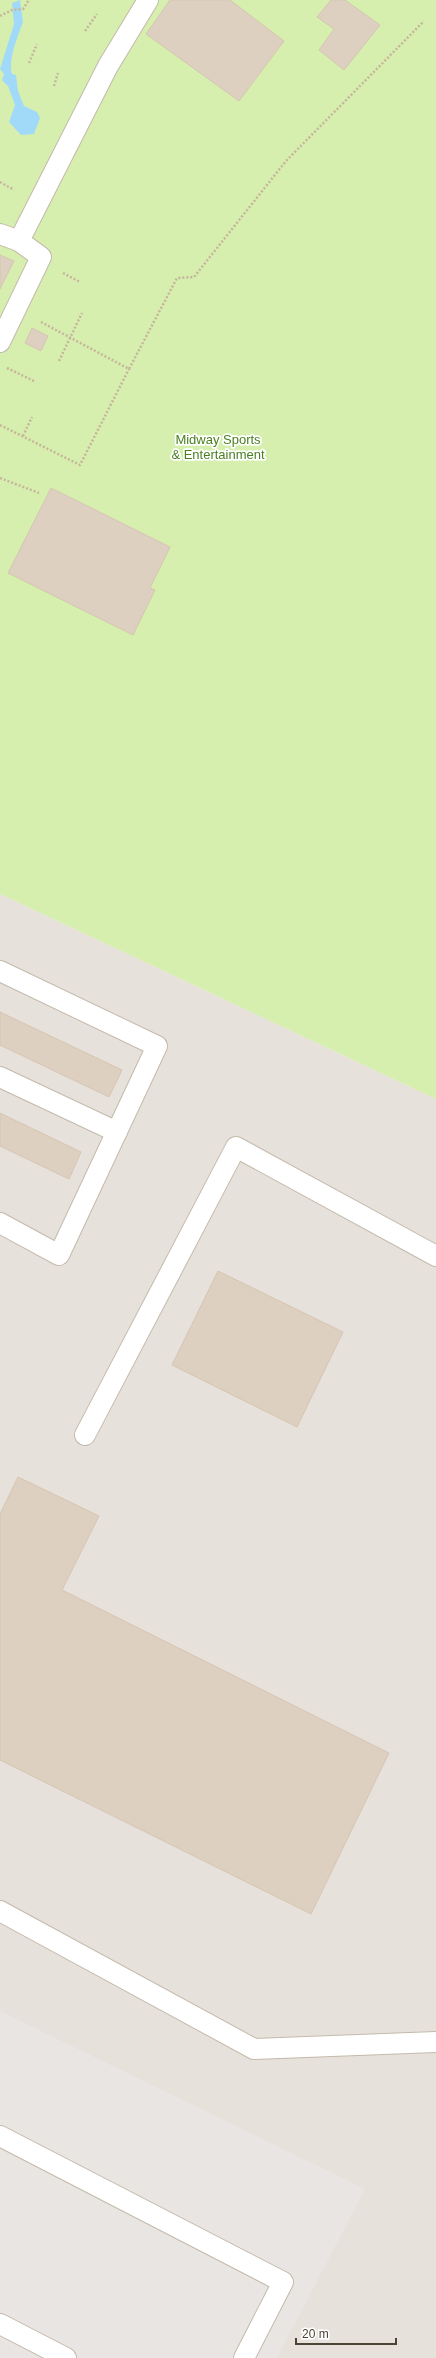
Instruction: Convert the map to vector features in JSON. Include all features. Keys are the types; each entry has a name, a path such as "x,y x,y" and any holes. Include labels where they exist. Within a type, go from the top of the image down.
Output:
{"lane":[{"path":"19,242 108,66 148,0"},
{"path":"0,234 19,242 41,257 0,342"},
{"path":"0,971 157,1046 59,1255 0,1223"},
{"path":"0,1077 117,1132"},
{"path":"85,1435 236,1147 436,1256"},
{"path":"0,1911 254,2049 436,2042"},
{"path":"0,2136 283,2282 244,2358"},
{"path":"0,2324 66,2358"}],"path":[{"path":"0,16 12,10 23,9 29,0"},
{"path":"85,31 97,14"},
{"path":"0,425 80,465 177,278 194,277 286,161 424,21"},
{"path":"29,63 37,44"},
{"path":"54,86 58,73"},
{"path":"16,309 129,369"},
{"path":"60,361 82,313"},
{"path":"0,365 34,381"},
{"path":"23,436 32,417"},
{"path":"0,478 39,493"}],"shaded area":[{"path":"0,894 436,1099 436,2358 0,2358"},
{"path":"0,2011 365,2189 277,2358 0,2358"}],"green space":[{"name":"Midway Sports & Entertainment","path":"0,0 436,0 436,1099 0,894"}],"water":[{"path":"20,0 23,22 12,55 12,74 16,75 18,91 24,106 37,112 40,118 34,134 21,135 9,122 15,105 8,86 2,80 4,74 0,69 14,24 12,3"}],"building":[{"path":"170,0 230,0 284,41 239,101 146,34"},
{"path":"331,0 345,0 380,25 344,70 319,50 334,29 317,17"},
{"path":"0,255 14,261 0,289"},
{"path":"32,328 48,336 41,351 25,343"},
{"path":"51,488 170,547 150,588 155,590 133,635 8,573"},
{"path":"0,1012 122,1070 109,1097 0,1045"},
{"path":"0,1113 81,1152 69,1179 0,1146"},
{"path":"218,1271 343,1332 297,1427 172,1365"},
{"path":"18,1477 99,1516 62,1590 389,1753 311,1914 0,1760 0,1514"}]}
